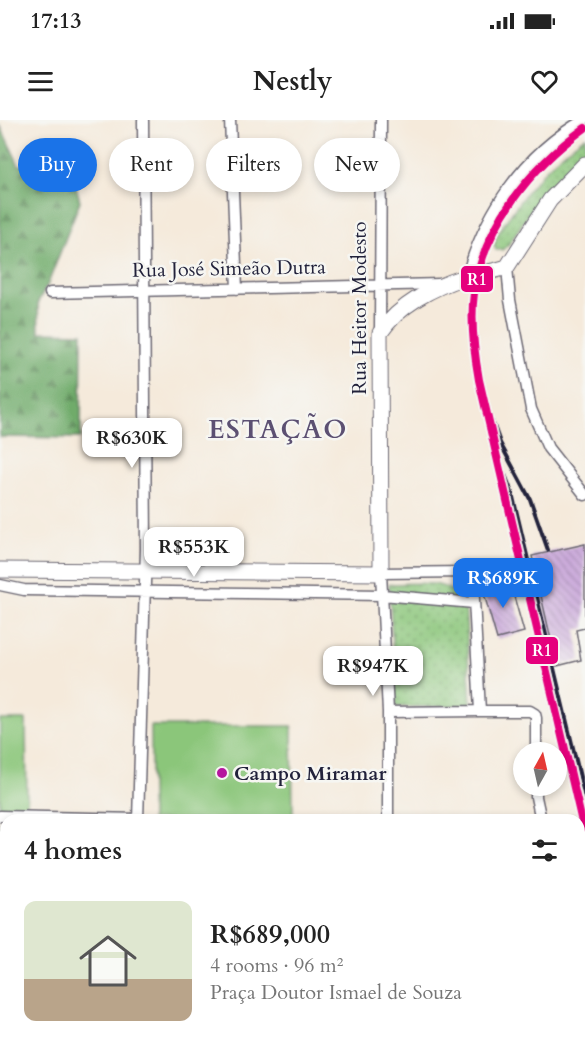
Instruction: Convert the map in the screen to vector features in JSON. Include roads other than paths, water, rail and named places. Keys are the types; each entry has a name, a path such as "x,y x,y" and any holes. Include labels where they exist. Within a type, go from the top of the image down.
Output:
{"main road":[{"path":"507,267 550,200 585,164"},
{"name":"Rua José Simeão Dutra","path":"380,333 388,321 413,301 444,284 507,267"},
{"name":"Rua Heitor Modesto","path":"380,333 381,573"},
{"path":"0,570 381,573"}],"street":[{"path":"138,814 145,592 146,291 143,120"},
{"path":"230,120 237,289"},
{"name":"Rua Heitor Modesto","path":"380,333 381,120"},
{"path":"467,276 483,229 510,186 535,158 584,120"},
{"path":"507,267 510,300 531,409 548,448 585,495"},
{"name":"Rua José Simeão Dutra","path":"50,293 444,284"},
{"path":"381,573 467,572 472,581 480,711"},
{"name":"Rua Heitor Modesto","path":"381,573 388,712 388,814"},
{"path":"0,585 24,590 382,596 474,603"},
{"path":"388,712 530,711 535,714 536,718 536,742"},
{"path":"536,796 540,814"}],"railway":[{"path":"481,389 500,443 530,499 548,550"},
{"path":"494,445 512,493 585,798"}],"place":[{"name":"Campo Miramar","path":"222,773"}],"district":[{"name":"ESTAÇÃO","path":"278,429"}]}
